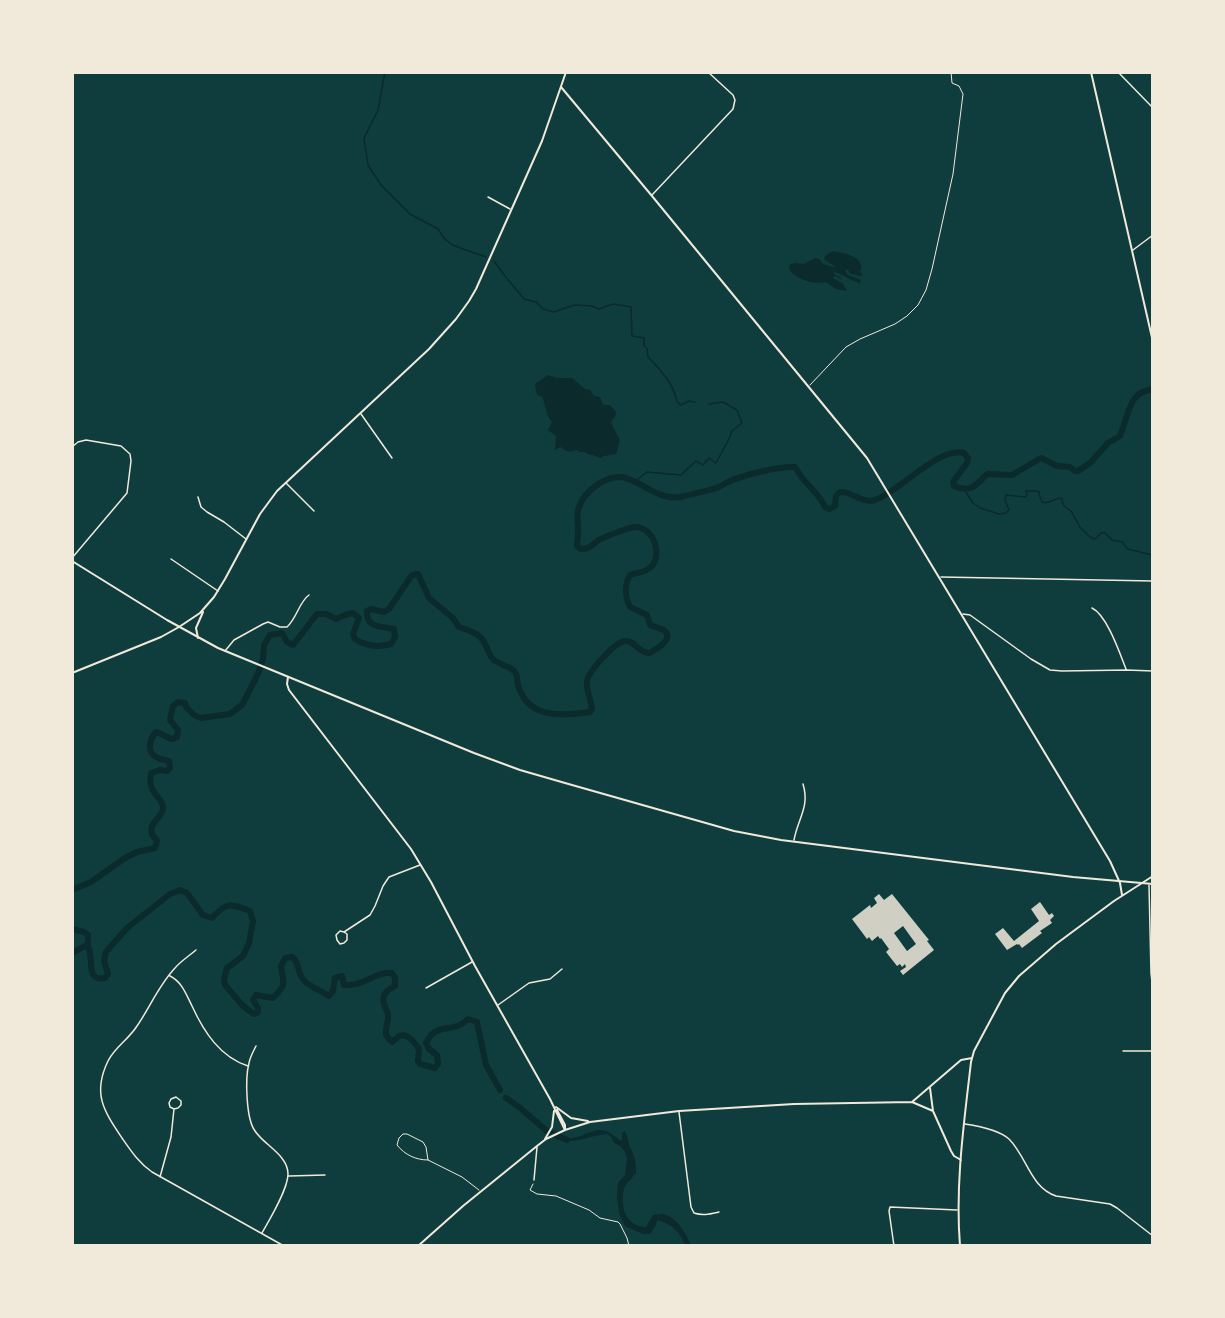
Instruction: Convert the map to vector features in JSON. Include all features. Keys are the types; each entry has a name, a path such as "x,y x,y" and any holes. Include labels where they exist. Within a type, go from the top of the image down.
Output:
{"main road":[{"path":"198,638 197,622 218,592 264,508 285,482 429,349 469,301 542,141 566,72"},
{"path":"1091,72 1153,342"},
{"path":"561,87 861,449 891,495 1111,863 1120,881 1122,895"},
{"path":"72,560 179,627 225,651 474,753 527,772 734,831 793,842 1151,884"},
{"path":"72,673 161,637 195,617 208,605"},
{"path":"288,677 289,690 421,865 553,1105 563,1131"},
{"path":"960,1246 959,1210 964,1124 972,1058 978,1044 1005,993 1019,976 1122,895 1153,876"},
{"path":"912,1102 961,1060 972,1058"},
{"path":"930,1088 933,1111 951,1151 961,1160"},
{"path":"418,1246 550,1135 590,1122 679,1111 794,1104 912,1102 933,1111"},
{"path":"553,1105 571,1118 590,1122"},
{"path":"550,1135 554,1118 553,1105"}],"street":[{"path":"652,196 733,109 735,100 733,95 708,72"},
{"path":"1118,72 1153,108"},
{"path":"488,197 511,210"},
{"path":"1132,250 1153,235"},
{"path":"360,413 392,458"},
{"path":"72,447 86,440 121,446 130,454 131,461 127,493 72,560"},
{"path":"285,482 314,511"},
{"path":"198,497 201,507 246,539"},
{"path":"171,559 218,592"},
{"path":"940,577 1153,581"},
{"path":"225,651 234,640 268,622 287,627 295,618 304,599 309,595"},
{"path":"1092,608 1097,610 1106,623 1127,670"},
{"path":"962,615 970,615 1050,670 1153,671"},
{"path":"793,842 806,800 803,783"},
{"path":"344,932 347,934 347,939 344,944 340,944 336,935 338,932 344,932 370,915 389,877 421,865"},
{"path":"1151,884 1153,992"},
{"path":"196,950 169,975 135,1029 111,1055 100,1085 101,1101 110,1120 137,1160 148,1170 284,1246"},
{"path":"426,988 473,962"},
{"path":"497,1005 529,983 550,979 562,969"},
{"path":"169,975 180,983 205,1031 215,1045 233,1059 248,1066"},
{"path":"256,1046 248,1066 250,1123 288,1169 288,1176 280,1199 262,1233"},
{"path":"1122,1051 1153,1051"},
{"path":"160,1177 171,1137 174,1109"},
{"path":"679,1111 691,1207 697,1215 719,1212"},
{"path":"964,1124 1007,1138 1017,1149 1032,1176 1042,1188 1056,1196 1112,1205 1153,1236"},
{"path":"534,1180 537,1146"},
{"path":"288,1176 325,1175"},
{"path":"894,1246 890,1207 959,1210"}],"lane":[{"path":"809,386 846,346 895,324 907,316 918,305 926,290 953,174 963,94 959,86 952,82 951,72"},
{"path":"428,1160 423,1142 407,1134 401,1135 397,1141 404,1152 422,1160 428,1160 462,1177 480,1192"}],"path":[{"path":"534,1180 530,1190 537,1194 556,1196 589,1210 600,1218 618,1222 629,1246"}],"water":[{"path":"833,251 853,257 860,263 861,276 851,274 847,269 845,271 848,275 861,280 860,283 834,272 843,280 835,276 833,278 843,284 847,291 836,289 826,282 806,281 789,269 790,264 804,264 815,258 823,264 837,268 824,259"},
{"path":"548,375 557,378 572,378 585,389 590,390 594,396 600,397 603,405 610,405 616,412 611,423 620,440 616,454 600,458 577,450 570,452 561,447 555,450 556,436 548,430 552,422 548,417 542,397 537,395 535,384"},
{"path":"599,1130 609,1132 622,1141 622,1133 625,1131 634,1157 636,1174 625,1186 623,1193 623,1207 630,1221 646,1227 653,1215 668,1215 680,1226 691,1246 685,1246 681,1236 671,1226 657,1220 650,1234 643,1234 625,1226 619,1213 617,1197 618,1183 625,1175 627,1159 625,1152 613,1142 608,1134 570,1141 557,1139 575,1138"}],"building":[{"path":"879,894 884,900 892,894 929,940 927,941 934,950 903,975 900,971 906,967 905,964 902,967 900,964 897,966 886,952 889,949 881,938 878,936 872,941 869,937 867,939 852,919 870,905 871,908 877,903 874,898","holes":["903,926 916,944 907,951 894,933"]},
{"path":"1040,902 1049,915 1052,913 1054,916 1050,920 1052,923 1022,948 1017,944 1007,950 995,934 1003,928 1014,941 1039,921 1031,909"}],"waterway":[{"path":"385,72 378,110 364,138 368,165 381,185 410,214 438,229 452,245 486,257"},
{"path":"494,261 524,299 536,302 543,309 554,312 574,305 592,306 599,309 613,304 631,307 632,336 644,338 648,357 670,383 677,402 681,405 689,401 695,402"},
{"path":"72,890 91,882 125,858 137,852 155,848 157,841 151,829 163,808 151,786 151,773 160,770 167,771 170,768 169,761 154,756 150,750 152,739 156,732 172,739 177,737 178,730 170,720 173,706 178,702 185,703 194,715 201,718 230,714 242,705 258,674 263,659 264,645 270,635 282,633 287,642 293,645 317,614 326,614 336,619 353,613 359,618 353,634 355,639 372,646 391,644 395,637 394,629 372,624 367,617 367,611 371,609 384,612 389,609 412,575 418,574 429,598 453,618 459,627 479,636 493,659 515,672 521,692 530,705 554,714 590,712 592,709 587,681 592,671 609,652 628,641 649,653 663,644 667,638 664,630 650,625 647,615 630,607 626,595 630,575 646,570 655,562 655,543 648,532 633,527 605,537 590,547 581,549 577,546 578,510 585,496 598,484 621,477 660,494 680,497 719,487 752,474 795,467 825,507 829,509 835,506 836,496 840,492 865,500 875,500 931,463 954,453 964,453 968,458 967,463 953,482 954,486 964,489 976,485 987,474 1012,475 1041,458 1057,466 1070,467 1078,471 1090,463 1108,443 1120,436 1136,397 1142,392 1153,389"},
{"path":"634,482 647,472 681,475 696,461 703,465 709,458 716,463 732,431 742,423 737,410 723,402 709,404"},
{"path":"964,489 973,503 980,508 999,514 1009,510 1005,500 1006,495 1025,497 1026,491 1036,491 1039,492 1044,503 1061,498 1064,506 1071,511 1080,527 1090,537 1095,539 1101,533 1105,533 1112,540 1123,542 1127,549 1153,555"},
{"path":"87,945 94,976 105,978 108,974 104,961 106,952 127,928 170,894 180,890 187,893 203,915 212,918 226,906 250,911 253,921 249,943 243,956 227,968 224,979 225,985 243,1006 254,1014 258,1012 253,1000 256,995 273,998 283,986 281,966 285,958 292,957 305,982 329,996 333,991 335,978 342,976 344,985 351,985 381,974 392,973 395,986 387,991 383,999 388,1015 386,1034 390,1040 392,1042 399,1036 405,1035 419,1049 420,1064 435,1068 438,1064 437,1055 429,1049 426,1043 431,1035 436,1031 459,1026 468,1019 477,1022 486,1065 500,1090"},
{"path":"72,929 88,935 88,943 72,953"},
{"path":"506,1098 547,1131 567,1140"}]}
